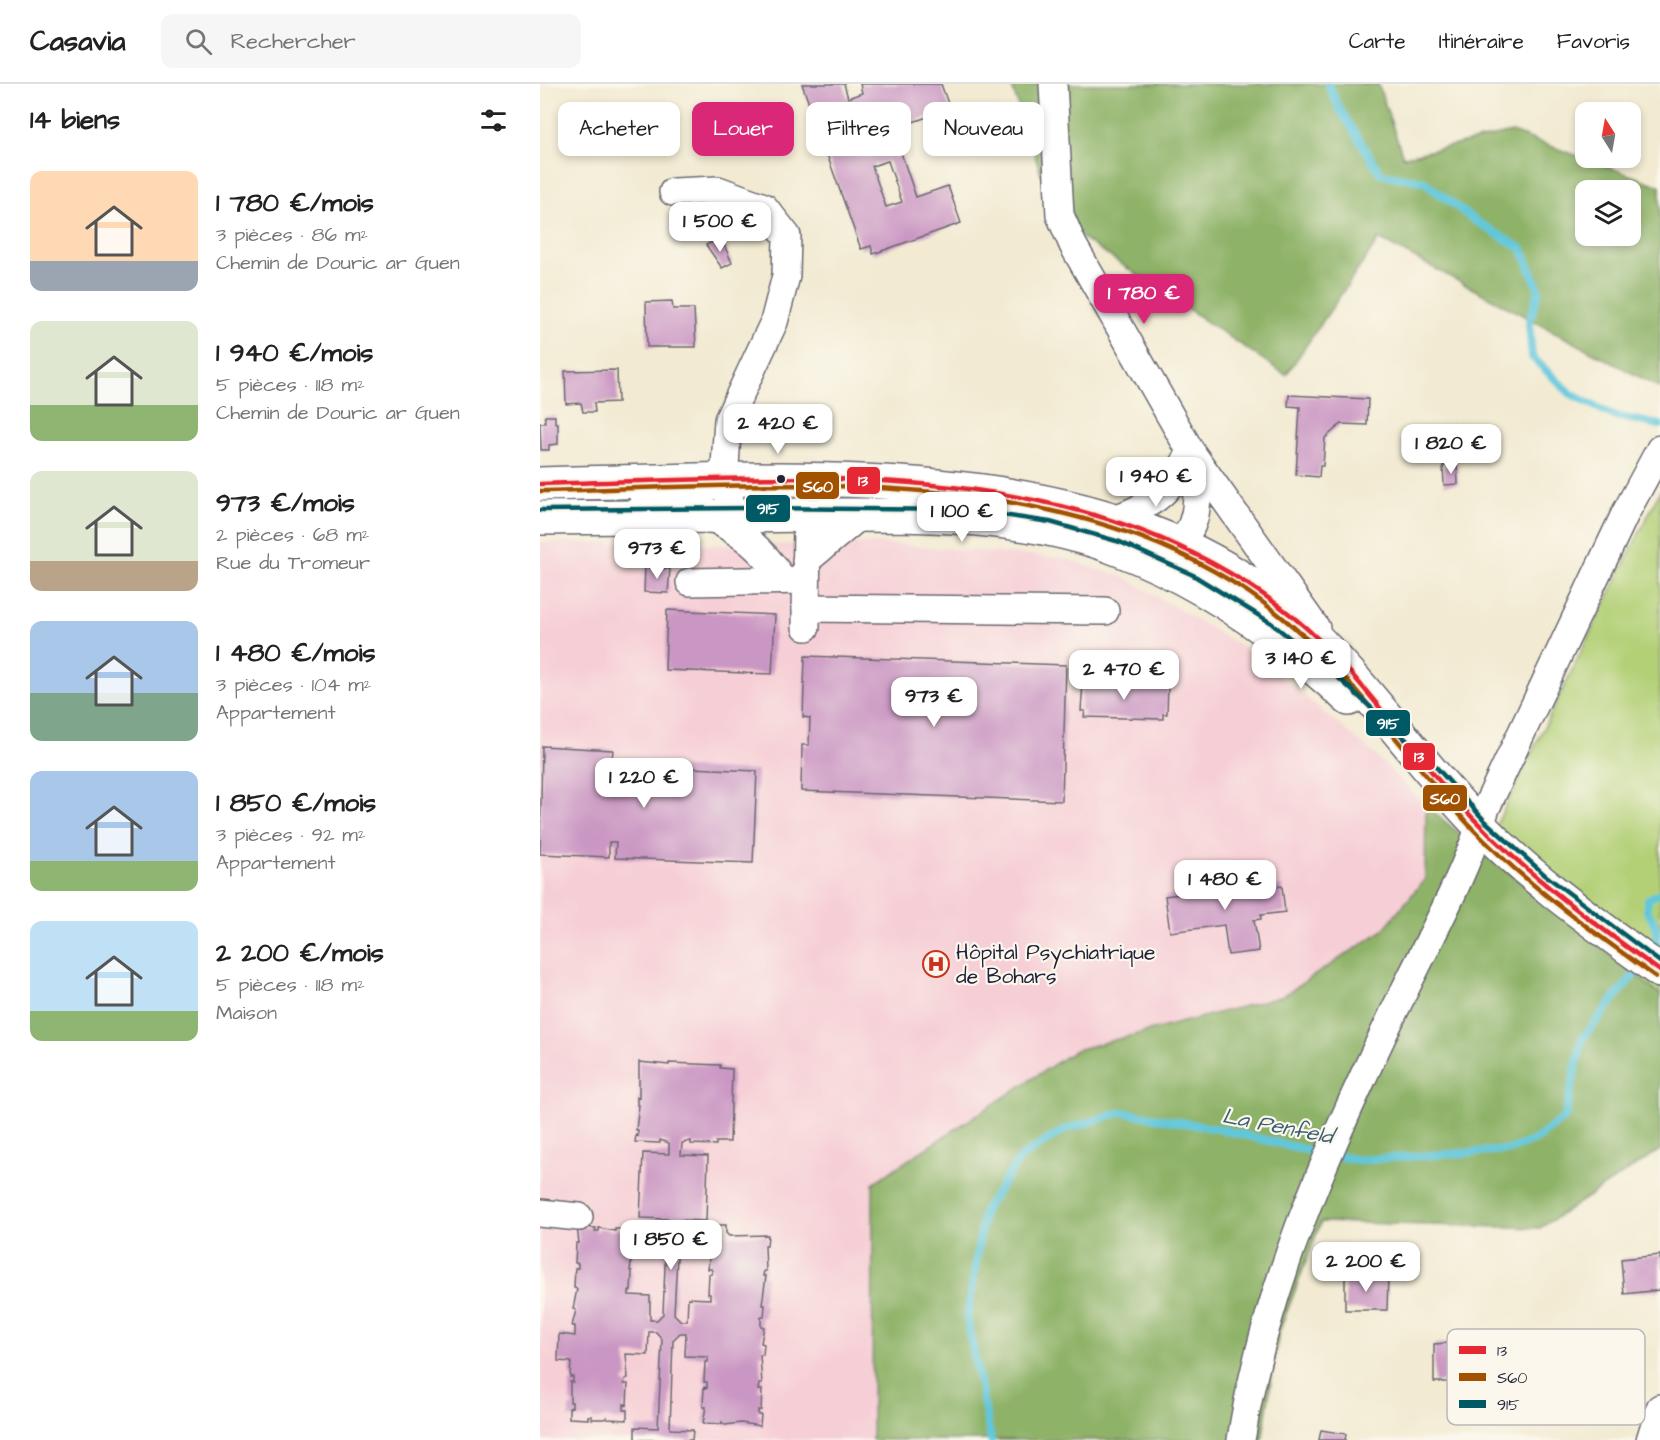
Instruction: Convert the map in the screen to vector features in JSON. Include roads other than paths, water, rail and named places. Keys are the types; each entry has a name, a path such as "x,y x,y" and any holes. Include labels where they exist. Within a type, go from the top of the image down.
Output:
{"main road":[{"path":"807,516 808,480"},
{"path":"540,484 808,480 964,487 1114,519 1179,544 1244,580 1289,613 1336,656 1432,774 1480,826 1540,881 1660,971"},
{"path":"540,518 861,515 969,517 1049,530 1106,546 1190,581 1266,629 1326,677 1432,774"}],"street":[{"path":"1053,84 1060,215 1073,245 1191,452 1336,656"},
{"path":"673,192 718,190 764,207 787,236 786,276 774,322 728,420 722,516 770,561 798,574"},
{"path":"1241,1440 1265,1328 1288,1253 1311,1197 1370,1061 1473,847 1486,808 1625,514 1660,449"},
{"path":"1114,519 1150,503 1172,485 1191,452"},
{"path":"969,517 1009,513 1082,526 1131,543 1154,554 1179,544 1188,533 1197,507 1197,480 1191,452"},
{"path":"540,506 671,503 724,481"},
{"path":"690,582 798,574 861,515"},
{"path":"807,516 798,574 806,618 1105,611"},
{"path":"1179,544 1180,561 1190,581"},
{"path":"540,1213 579,1217"},
{"path":"1650,1440 1660,1408"}],"waterway":[{"path":"1328,84 1339,108 1381,174 1423,181 1474,220 1522,249 1539,290 1529,323 1532,357 1571,394 1614,416 1660,425"},
{"name":"La Penfeld","path":"1649,955 1657,933 1647,911 1648,899 1660,893"},
{"name":"La Penfeld","path":"991,1440 967,1319 984,1211 1021,1157 1064,1130 1122,1112 1219,1129 1359,1160 1509,1150 1535,1140 1565,1117 1582,1039 1640,967"}],"place":[{"name":"Hôpital Psychiatrique de Bohars","path":"936,964"}]}
